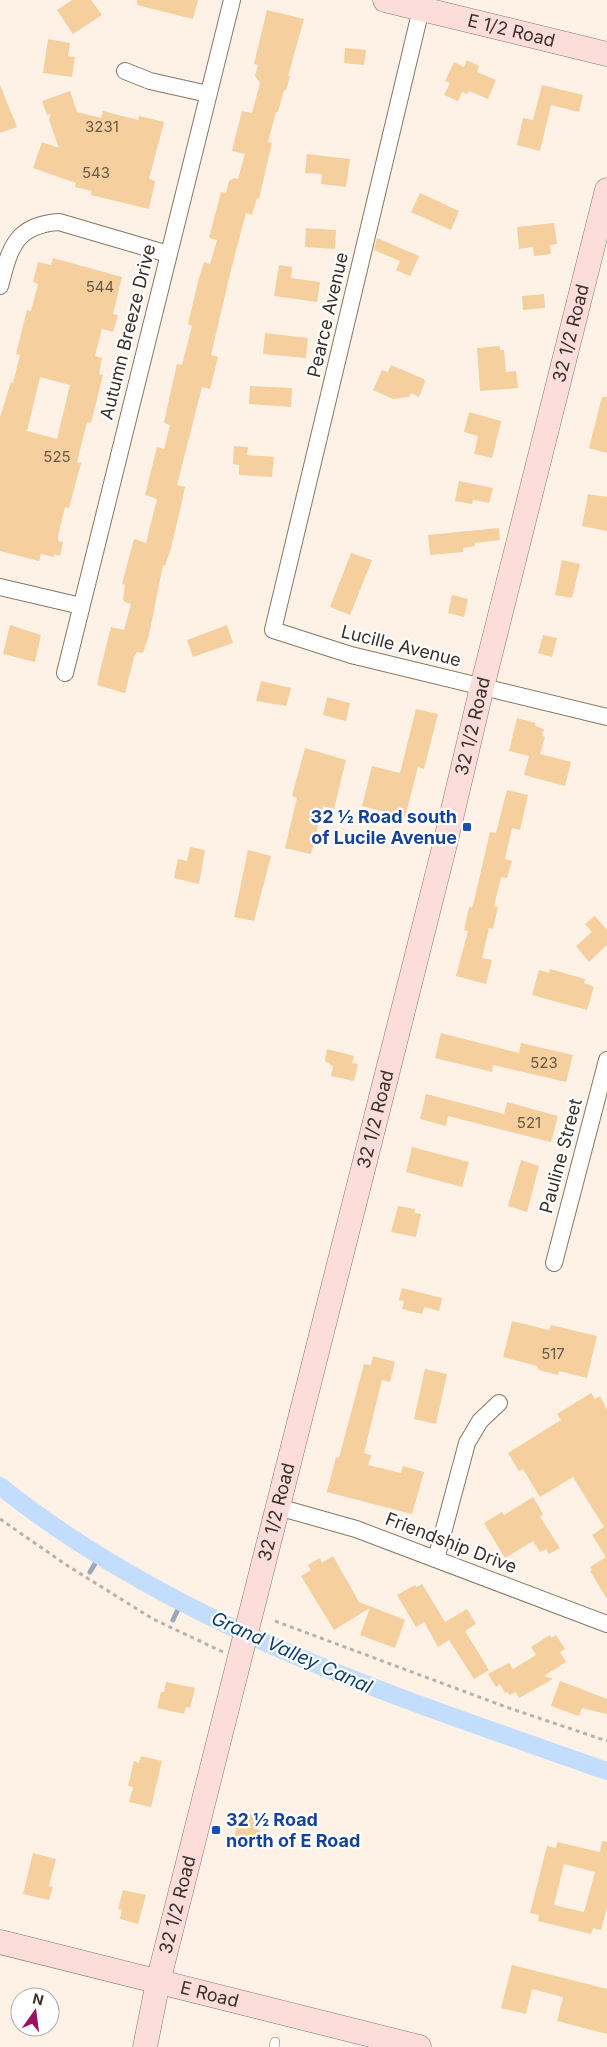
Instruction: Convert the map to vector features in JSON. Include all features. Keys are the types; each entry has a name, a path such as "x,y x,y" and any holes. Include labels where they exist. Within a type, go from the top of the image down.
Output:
{"street":[{"name":"Autumn Breeze Drive","path":"65,673 232,0"},
{"name":"E 1/2 Road","path":"386,0 607,54"},
{"name":"Pearce Avenue","path":"274,630 421,9"},
{"path":"125,71 150,81 208,94"},
{"name":"32 1/2 Road","path":"145,2047 158,1982 443,854 482,687 607,190"},
{"path":"0,286 8,255 16,238 41,223 59,222 168,254"},
{"path":"0,587 81,606"},
{"name":"Lucille Avenue","path":"274,630 351,655 607,717"},
{"name":"Pauline Street","path":"554,1263 607,1060"},
{"path":"436,1559 467,1442 480,1421 499,1403"},
{"name":"Friendship Drive","path":"278,1507 356,1529 607,1624"},
{"name":"E Road","path":"0,1942 420,2047"}],"path":[{"path":"0,1518 68,1566 154,1619 239,1660"},
{"path":"275,1620 514,1710 607,1741"}],"building":[{"path":"72,0 91,0 102,15 73,34 57,10"},
{"path":"137,0 198,0 193,19 137,5"},
{"path":"267,10 304,19 288,76 290,76 286,90 284,90 278,112 276,112 268,142 272,143 259,199 257,198 252,215 246,213 231,270 211,355 218,357 210,389 202,387 177,485 185,487 171,548 165,566 163,565 149,635 143,653 137,652 134,657 125,693 97,685 111,627 124,630 131,604 123,599 125,585 122,584 134,539 146,543 157,499 145,495 157,447 164,449 170,425 164,423 177,364 182,365 192,326 188,324 199,278 204,262 210,264 217,240 209,238 221,192 226,193 229,181 234,178 238,179 245,154 232,151 242,111 252,113 260,83 255,76 258,65 254,64"},
{"path":"48,39 70,43 68,56 75,57 72,77 43,73"},
{"path":"345,48 366,50 364,65 344,63"},
{"path":"467,60 479,66 477,72 496,80 488,99 469,91 467,94 462,92 458,101 444,95 450,83 445,81 454,62 464,67"},
{"path":"0,85 17,127 0,133"},
{"path":"542,85 583,95 579,112 551,105 540,151 517,145 523,118 533,120"},
{"path":"70,91 77,112 101,118 103,111 138,120 139,116 164,122 149,179 155,181 149,209 91,195 92,191 75,187 76,183 33,168 42,142 59,148 49,120 51,114 47,115 42,101"},
{"path":"307,154 350,159 346,187 321,184 322,174 305,173"},
{"path":"420,193 459,211 451,230 411,212"},
{"path":"554,223 557,244 550,245 551,254 534,256 533,247 519,249 517,227"},
{"path":"306,228 336,230 335,249 305,247"},
{"path":"377,238 419,256 410,276 396,270 400,261 374,250"},
{"path":"53,258 122,277 113,314 118,315 113,332 102,329 95,356 102,358 99,374 103,375 91,423 87,422 77,462 81,463 69,508 65,507 58,536 58,541 63,542 60,556 54,554 54,557 41,554 39,561 0,551 0,417 11,382 13,383 20,355 16,354 27,310 31,311 38,284 33,282 38,262 51,265","holes":["40,377 70,385 57,439 27,431"]},
{"path":"279,265 292,267 291,278 320,282 317,302 274,296"},
{"path":"544,294 545,308 523,310 522,296"},
{"path":"265,333 308,338 306,358 263,354"},
{"path":"500,346 500,350 504,350 506,372 516,371 518,388 480,391 477,348"},
{"path":"391,365 424,379 425,382 419,397 411,393 409,397 393,399 373,390 382,370 388,372"},
{"path":"250,386 292,388 291,407 249,404"},
{"path":"602,397 607,397 607,453 589,448"},
{"path":"469,412 501,421 492,458 474,454 478,436 464,432"},
{"path":"234,446 248,447 247,455 274,457 272,477 239,475 239,465 233,464"},
{"path":"459,481 493,488 489,503 473,500 472,504 455,501"},
{"path":"588,494 607,497 607,531 582,526"},
{"path":"499,528 500,540 475,543 475,546 463,548 463,552 430,555 428,535"},
{"path":"351,553 372,560 350,615 330,607"},
{"path":"562,560 580,564 572,598 555,595"},
{"path":"452,595 468,599 464,617 448,613"},
{"path":"10,625 41,635 35,662 3,654"},
{"path":"227,625 233,643 193,657 187,640"},
{"path":"543,635 557,638 552,657 538,653"},
{"path":"261,681 291,688 286,706 256,701"},
{"path":"327,697 350,703 346,721 323,715"},
{"path":"416,709 438,714 424,769 418,767 405,817 362,806 372,766 400,773"},
{"path":"517,718 536,723 535,726 544,729 542,736 545,737 540,754 571,762 565,786 524,775 529,756 509,751"},
{"path":"305,748 346,760 334,809 323,806 311,854 285,848 297,798 292,796"},
{"path":"507,790 528,795 520,830 512,828 505,859 512,861 507,878 501,877 494,906 498,907 493,929 489,928 482,958 492,960 486,984 456,976 468,931 464,930 469,907 472,908 474,901 490,832 496,833"},
{"path":"190,847 205,850 199,884 174,878 178,859 187,861"},
{"path":"248,850 271,856 254,921 234,917"},
{"path":"595,916 607,930 607,945 589,962 576,946 592,932 585,924"},
{"path":"550,969 585,979 584,983 594,987 587,1010 532,995 539,970 549,973"},
{"path":"441,1033 519,1053 521,1043 573,1055 566,1082 493,1065 492,1072 435,1058"},
{"path":"327,1049 354,1056 352,1063 358,1064 354,1081 331,1076 333,1066 325,1061"},
{"path":"426,1094 504,1114 507,1102 558,1116 551,1142 448,1116 446,1126 420,1119"},
{"path":"412,1147 469,1162 462,1187 406,1172"},
{"path":"521,1160 539,1166 527,1212 508,1206"},
{"path":"398,1206 415,1209 414,1213 421,1214 416,1237 391,1232"},
{"path":"402,1288 442,1298 439,1311 424,1307 422,1314 402,1309 404,1301 399,1300"},
{"path":"512,1321 549,1330 551,1325 597,1336 587,1378 559,1371 558,1375 539,1370 537,1366 503,1357"},
{"path":"373,1356 395,1362 390,1382 382,1380 364,1453 371,1455 368,1465 401,1473 403,1466 424,1472 412,1514 327,1492 336,1457 339,1458 364,1364 371,1365"},
{"path":"425,1369 447,1374 436,1424 414,1419"},
{"path":"591,1393 595,1399 600,1396 607,1409 607,1599 590,1571 592,1570 590,1567 606,1557 592,1535 604,1527 573,1477 540,1497 523,1469 519,1471 508,1453 561,1420 557,1414"},
{"path":"533,1497 543,1514 540,1517 560,1548 549,1554 546,1549 540,1552 533,1541 505,1558 484,1523 502,1512 504,1515"},
{"path":"333,1556 359,1602 405,1620 395,1648 360,1635 370,1608 334,1630 301,1576 311,1570 308,1565 320,1558 322,1563"},
{"path":"422,1584 445,1622 467,1609 476,1624 465,1631 489,1670 474,1679 449,1640 438,1647 424,1622 416,1627 397,1595 415,1585 417,1587"},
{"path":"550,1635 551,1638 556,1635 565,1649 560,1652 566,1662 544,1676 553,1679 519,1698 516,1692 510,1695 507,1692 505,1693 500,1684 496,1687 488,1674 509,1663 513,1669 536,1655 531,1647"},
{"path":"560,1681 607,1699 607,1714 582,1708 579,1716 551,1706"},
{"path":"166,1682 195,1688 190,1708 186,1707 184,1714 157,1708"},
{"path":"141,1756 162,1761 151,1807 129,1802 133,1787 128,1786 134,1761 139,1763"},
{"path":"240,1812 257,1816 254,1829 260,1830 257,1843 234,1838"},
{"path":"602,1841 607,1842 607,1907 601,1930 593,1928 591,1934 538,1921 539,1915 530,1913 547,1846 556,1848 557,1842 600,1852","holes":["564,1864 595,1872 584,1912 554,1905"]},
{"path":"33,1853 56,1859 49,1886 53,1887 49,1900 23,1894"},
{"path":"123,1890 146,1895 138,1924 120,1919 122,1910 118,1909"},
{"path":"512,1965 607,1989 607,2034 557,2021 563,1997 532,1989 526,2014 501,2008"}],"waterway":[{"name":"Grand Valley Canal","path":"0,1486 68,1536 140,1580 214,1619 291,1654 369,1685 607,1771"},
{"path":"90,1572 99,1557"},
{"path":"173,1620 182,1601"}],"place":[{"name":"32 ½ Road south of Lucile Avenue","path":"467,827"},
{"name":"32 ½ Road north of E Road","path":"216,1830"}]}
